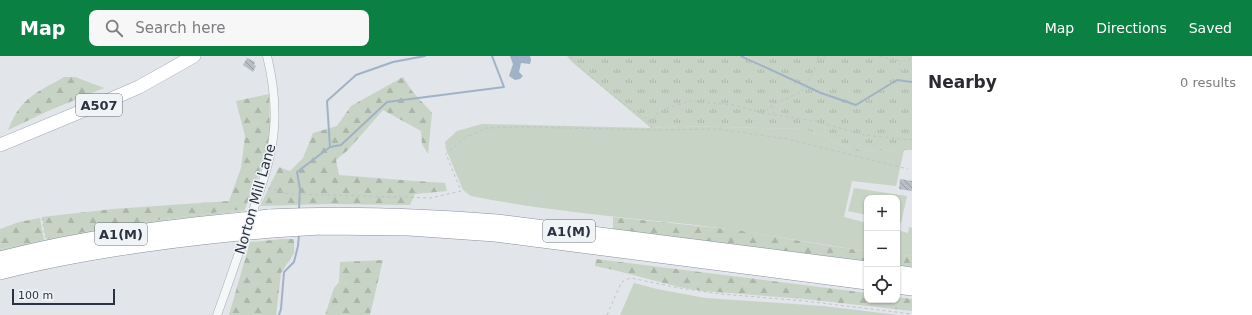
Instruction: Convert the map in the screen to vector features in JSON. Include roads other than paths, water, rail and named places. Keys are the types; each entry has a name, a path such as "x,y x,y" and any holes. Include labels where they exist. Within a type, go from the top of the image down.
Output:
{"highway":[{"name":"A1(M)","path":"0,259 99,238 160,229 241,226 270,223 315,215 362,215 443,218 489,222 864,269"},
{"name":"A1(M)","path":"270,223 409,228 495,234 864,282"},
{"name":"A1(M)","path":"0,272 94,252 184,238 241,226"},
{"path":"900,273 912,275"},
{"path":"900,286 912,288"}],"main road":[{"name":"A507","path":"0,145 122,95 194,56"}],"street":[{"name":"Norton Mill Lane","path":"217,315 262,186 272,148 274,128 274,88 267,56"}],"water":[{"path":"510,56 530,56 530,64 521,63 519,72 523,76 520,79 515,80 509,76 513,64"}],"waterway":[{"path":"299,209 300,189 297,172 330,147 327,101 356,75 393,62 425,56"},
{"path":"330,147 341,145 387,102 504,87 492,56"},
{"path":"741,56 821,93 856,105 897,80 912,82"},
{"path":"279,315 281,309 284,272 294,262 299,234"}]}
